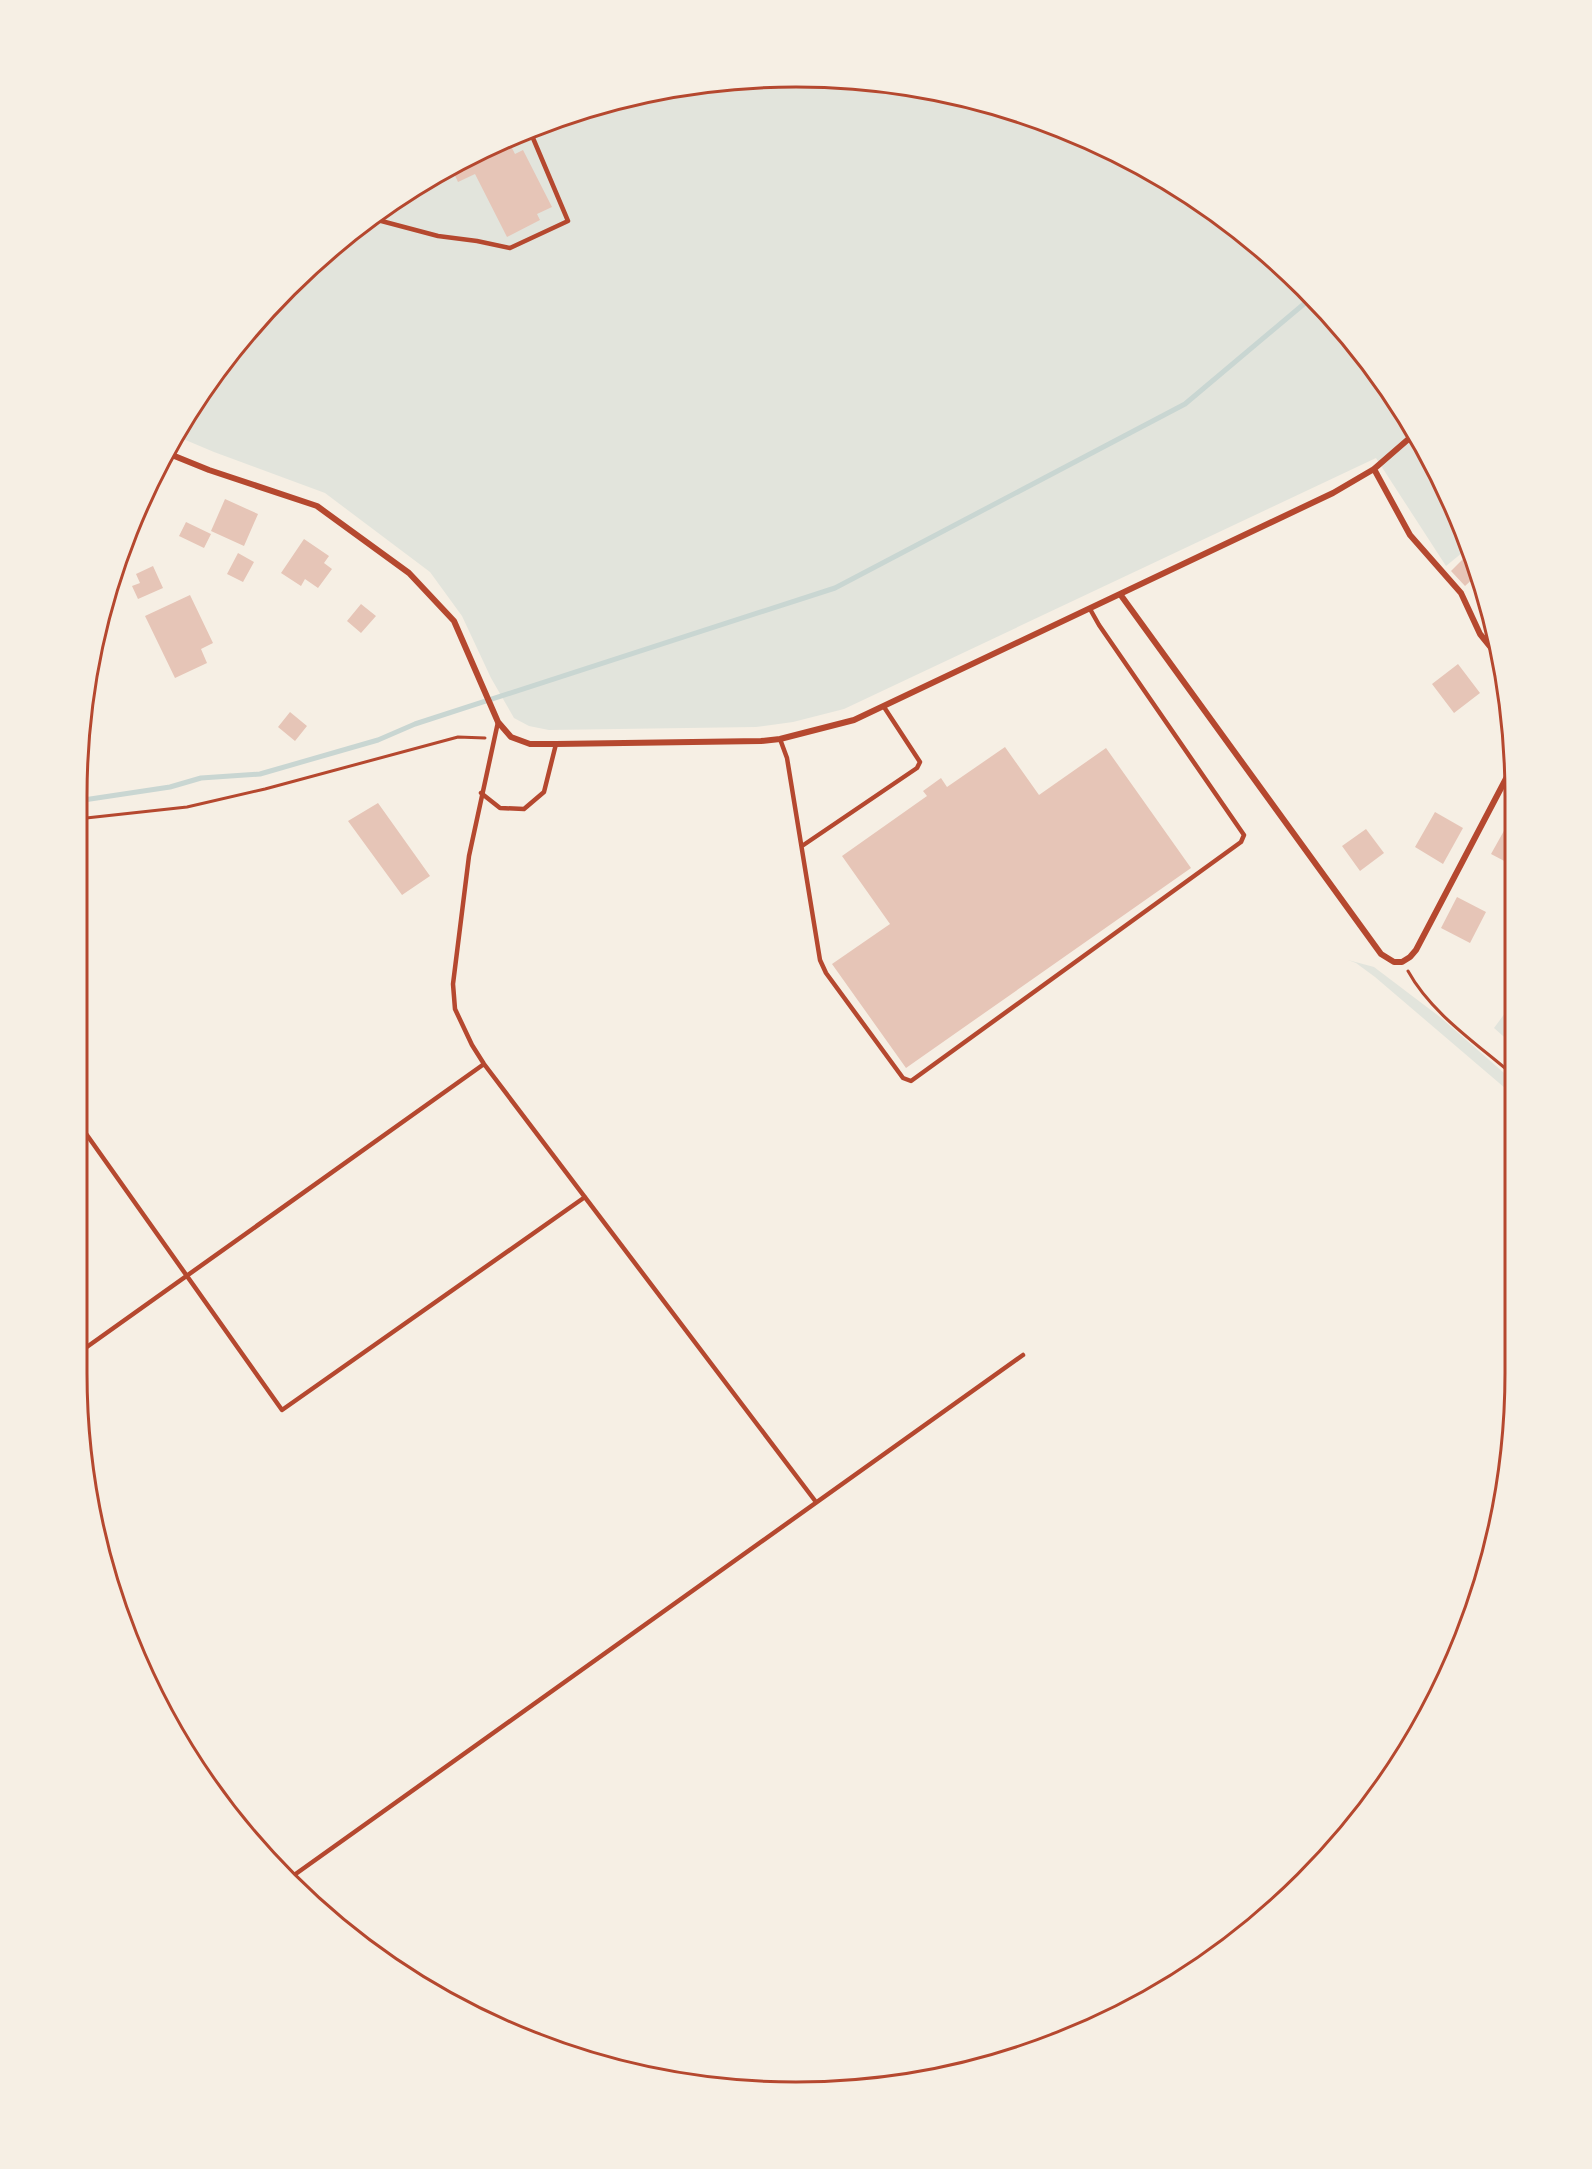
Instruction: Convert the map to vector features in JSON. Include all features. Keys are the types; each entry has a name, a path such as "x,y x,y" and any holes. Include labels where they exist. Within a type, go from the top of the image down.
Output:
{"street":[{"path":"174,456 317,506 409,573 454,621 498,722 511,737 530,744 556,744 761,741 838,726 884,707 1333,493 1374,469 1408,439"},
{"path":"1374,469 1410,535 1461,593 1480,634 1488,644"},
{"path":"1120,594 1381,954 1394,962 1402,962 1416,950 1504,782"}],"lane":[{"path":"382,221 438,236 510,248 568,221 533,138"},
{"path":"780,739 787,758 820,960 826,973 903,1078 911,1081 1241,842 1244,835 1090,609"},
{"path":"802,846 917,768 920,762 884,707"},
{"path":"498,722 469,856 453,984 455,1010 484,1064 816,1502"},
{"path":"481,793 500,808 524,809 544,792 556,744"},
{"path":"87,1346 484,1064"},
{"path":"87,1136 282,1410 585,1197"},
{"path":"295,1874 1023,1355"}],"path":[{"path":"87,818 186,807 265,789 458,737 494,738"},
{"path":"1402,962 1415,984 1445,1016 1505,1068"}],"shaded area":[{"path":"796,87 842,89 889,93 980,111 1067,141 1110,160 1150,182 1190,206 1228,234 1263,263 1329,329 1386,402 1432,482 1462,553 1446,566 1376,458 844,709 793,722 756,727 549,730 529,726 514,718 491,678 462,616 430,572 325,493 183,439 206,402 263,329 329,263 364,234 402,206 442,182 482,160 525,141 612,111 703,93"},
{"path":"1348,960 1374,967 1440,1017 1505,1074 1505,1088 1375,977"},
{"path":"1505,1013 1505,1038 1494,1028"}],"building":[{"path":"511,147 515,154 523,150 552,207 537,214 540,220 507,237 475,174 458,182 455,175 482,160"},
{"path":"225,499 258,514 244,546 211,531"},
{"path":"186,522 211,534 204,548 179,536"},
{"path":"304,539 329,556 324,563 332,569 318,588 305,579 301,586 281,573"},
{"path":"238,553 254,562 243,582 227,574"},
{"path":"1463,559 1471,581 1465,586 1451,571"},
{"path":"153,566 163,588 138,599 132,586 140,583 136,574"},
{"path":"190,595 213,643 201,649 207,663 175,678 145,616"},
{"path":"361,604 376,616 361,633 347,621"},
{"path":"1458,664 1480,693 1454,713 1432,684"},
{"path":"290,712 307,726 295,741 278,727"},
{"path":"1005,747 1039,795 1106,748 1191,868 906,1068 832,964 890,924 842,856 927,796 923,791 941,778 947,787"},
{"path":"378,803 430,876 402,895 348,821"},
{"path":"1435,812 1463,828 1443,864 1415,847"},
{"path":"1366,829 1384,853 1360,871 1342,846"},
{"path":"1505,829 1505,861 1491,854"},
{"path":"1457,897 1486,912 1470,943 1441,928"}],"waterway":[{"path":"87,799 170,787 201,778 260,774 378,740 415,724 835,588 1185,404 1305,303"}]}
